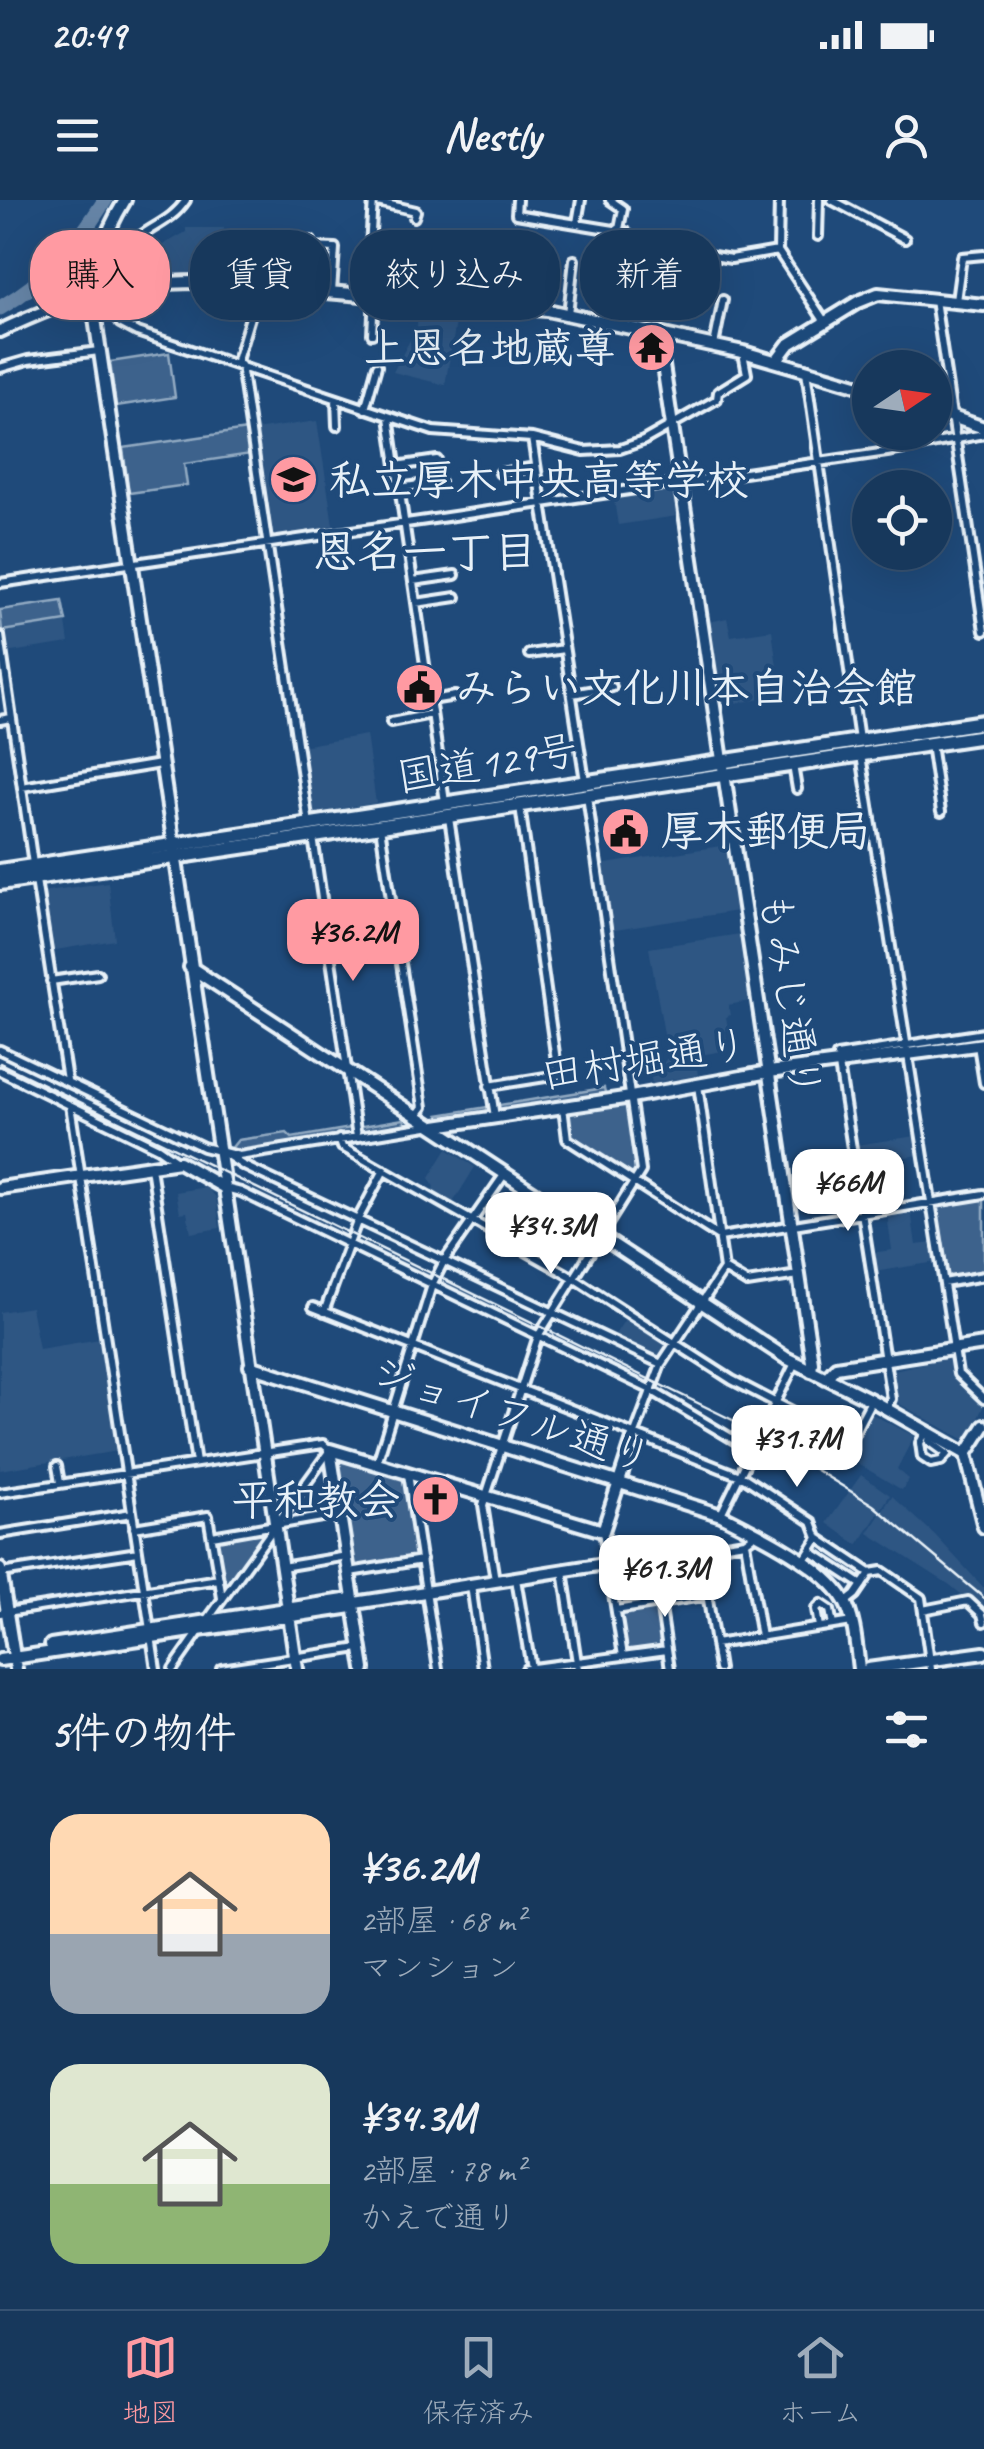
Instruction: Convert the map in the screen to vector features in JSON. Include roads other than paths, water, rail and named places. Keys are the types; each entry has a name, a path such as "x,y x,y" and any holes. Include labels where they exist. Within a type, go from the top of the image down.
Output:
{"highway":[{"name":"国道129号","path":"0,883 30,873 861,748 983,725"},
{"name":"国道129号","path":"723,768 793,765 861,748 931,744 983,725"},
{"name":"国道129号","path":"311,831 380,827 447,810 520,806 586,789"},
{"name":"国道129号","path":"0,868 30,873"},
{"path":"0,892 30,873"}],"street":[{"path":"109,230 125,200"},
{"path":"145,230 177,213 186,200"},
{"path":"372,230 373,200 416,210"},
{"path":"517,200 516,214 619,229 623,210 608,202"},
{"path":"577,223 581,200"},
{"path":"780,200 778,251 825,323"},
{"path":"818,236 819,200"},
{"path":"832,200 900,239"},
{"path":"330,245 335,244 332,292 350,293"},
{"path":"720,257 731,259 778,251"},
{"path":"956,301 962,257 984,256"},
{"path":"568,314 574,261 580,262"},
{"path":"776,361 788,346 858,302 878,294 984,305"},
{"path":"935,299 984,631"},
{"path":"714,345 723,300"},
{"path":"560,313 743,352 852,384"},
{"path":"0,331 30,317"},
{"path":"96,320 296,1663"},
{"path":"119,320 138,332 389,417 462,435 532,438 596,452 643,441 717,399 718,392 747,374 743,352"},
{"path":"250,320 238,364 357,1137"},
{"path":"371,320 371,330"},
{"name":"もみじ通り","path":"658,332 811,1371"},
{"path":"0,366 99,350"},
{"path":"365,409 376,366"},
{"path":"806,369 954,1349 963,1382 984,1399"},
{"path":"336,399 337,426"},
{"path":"389,417 495,1118"},
{"path":"953,418 984,431"},
{"path":"0,584 956,441 984,431"},
{"path":"496,1581 483,1505 538,1336 641,1172 532,438"},
{"path":"396,466 436,460"},
{"path":"500,473 536,467"},
{"path":"400,488 440,482"},
{"path":"413,581 455,574"},
{"path":"416,603 456,597"},
{"path":"0,636 30,873 70,1083 66,1103 81,1176 156,1669"},
{"path":"528,654 564,649"},
{"path":"572,694 612,687"},
{"path":"430,700 456,696"},
{"path":"391,722 432,714"},
{"path":"0,720 11,718"},
{"path":"931,744 940,812"},
{"path":"22,787 160,764"},
{"path":"793,765 797,789"},
{"path":"490,1086 558,1075 520,806"},
{"path":"380,827 398,939 403,949 423,1107 418,1115"},
{"path":"329,949 398,939"},
{"path":"190,967 700,1304 795,1363 887,1408 966,1454 984,1527"},
{"path":"51,981 93,972"},
{"path":"907,1051 984,1034"},
{"path":"981,1044 984,1083"},
{"name":"田村堀通り","path":"436,1126 632,1097 838,1060 981,1044"},
{"path":"0,1050 203,1147 239,1156 414,1126 436,1126"},
{"path":"838,1060 891,1399 887,1408"},
{"path":"0,1071 223,1187 241,1192 649,1388 751,1450"},
{"path":"623,1656 603,1532 660,1364 724,1269 698,1085"},
{"path":"563,1107 567,1139 720,1237 984,1194"},
{"path":"339,1140 342,1147 572,1277 732,1380 850,1441 871,1400"},
{"path":"217,1149 242,1165 660,1364"},
{"path":"0,1188 179,1162"},
{"path":"151,1167 196,1464"},
{"path":"324,1312 358,1219 384,1170"},
{"path":"377,1464 432,1286 504,1175"},
{"path":"724,1269 747,1283 799,1274"},
{"path":"944,1283 984,1276"},
{"path":"312,1307 739,1475 812,1522 818,1538 870,1573 882,1571 921,1598 930,1665"},
{"path":"826,1378 836,1366 984,1344"},
{"path":"720,1515 795,1363"},
{"name":"ジョイフル通り","path":"250,1366 720,1515 757,1533 828,1580 845,1602"},
{"path":"966,1454 984,1426"},
{"path":"929,1431 929,1441 947,1454 936,1463 926,1461 920,1452 929,1431"},
{"path":"0,1492 323,1444 330,1450 603,1532"},
{"path":"330,1450 364,1669"},
{"path":"173,1669 330,1450"},
{"path":"58,1466 60,1483"},
{"path":"408,1474 438,1669"},
{"path":"0,1534 132,1514"},
{"path":"212,1536 341,1514"},
{"path":"134,1528 208,1516 222,1600"},
{"path":"138,1552 0,1572 8,1658 204,1624 352,1607 355,1603 745,1542 757,1533"},
{"path":"802,1562 818,1538"},
{"path":"745,1542 760,1637"},
{"path":"700,1549 719,1669"},
{"path":"810,1551 862,1585"},
{"path":"281,1567 348,1556"},
{"path":"350,1572 422,1560"},
{"path":"563,1570 578,1666"},
{"path":"859,1669 845,1602 870,1573"},
{"path":"516,1578 528,1669 578,1666 667,1650"},
{"path":"3,1613 219,1580"},
{"path":"470,1585 484,1669"},
{"path":"616,1610 708,1595"},
{"path":"923,1610 968,1601 982,1614 984,1622"},
{"path":"660,1602 670,1669"},
{"path":"818,1627 816,1609 821,1604 828,1606 833,1625"},
{"path":"715,1644 852,1622"},
{"path":"221,1669 296,1663 361,1648"},
{"path":"868,1669 930,1665 984,1652"}],"waterway":[{"path":"0,308 59,261 105,200"},
{"path":"961,308 984,311"},
{"path":"801,344 852,311"}],"railway":[{"path":"0,1063 745,1426 873,1505 984,1598"}],"place":[{"name":"上恩名地蔵尊","path":"651,348"},
{"name":"私立厚木中央高等学校","path":"294,480"},
{"name":"みらい文化川本自治会館","path":"420,688"},
{"name":"厚木郵便局","path":"626,831"},
{"name":"平和教会","path":"435,1500"}],"district":[{"name":"恩名一丁目","path":"425,552"}]}
